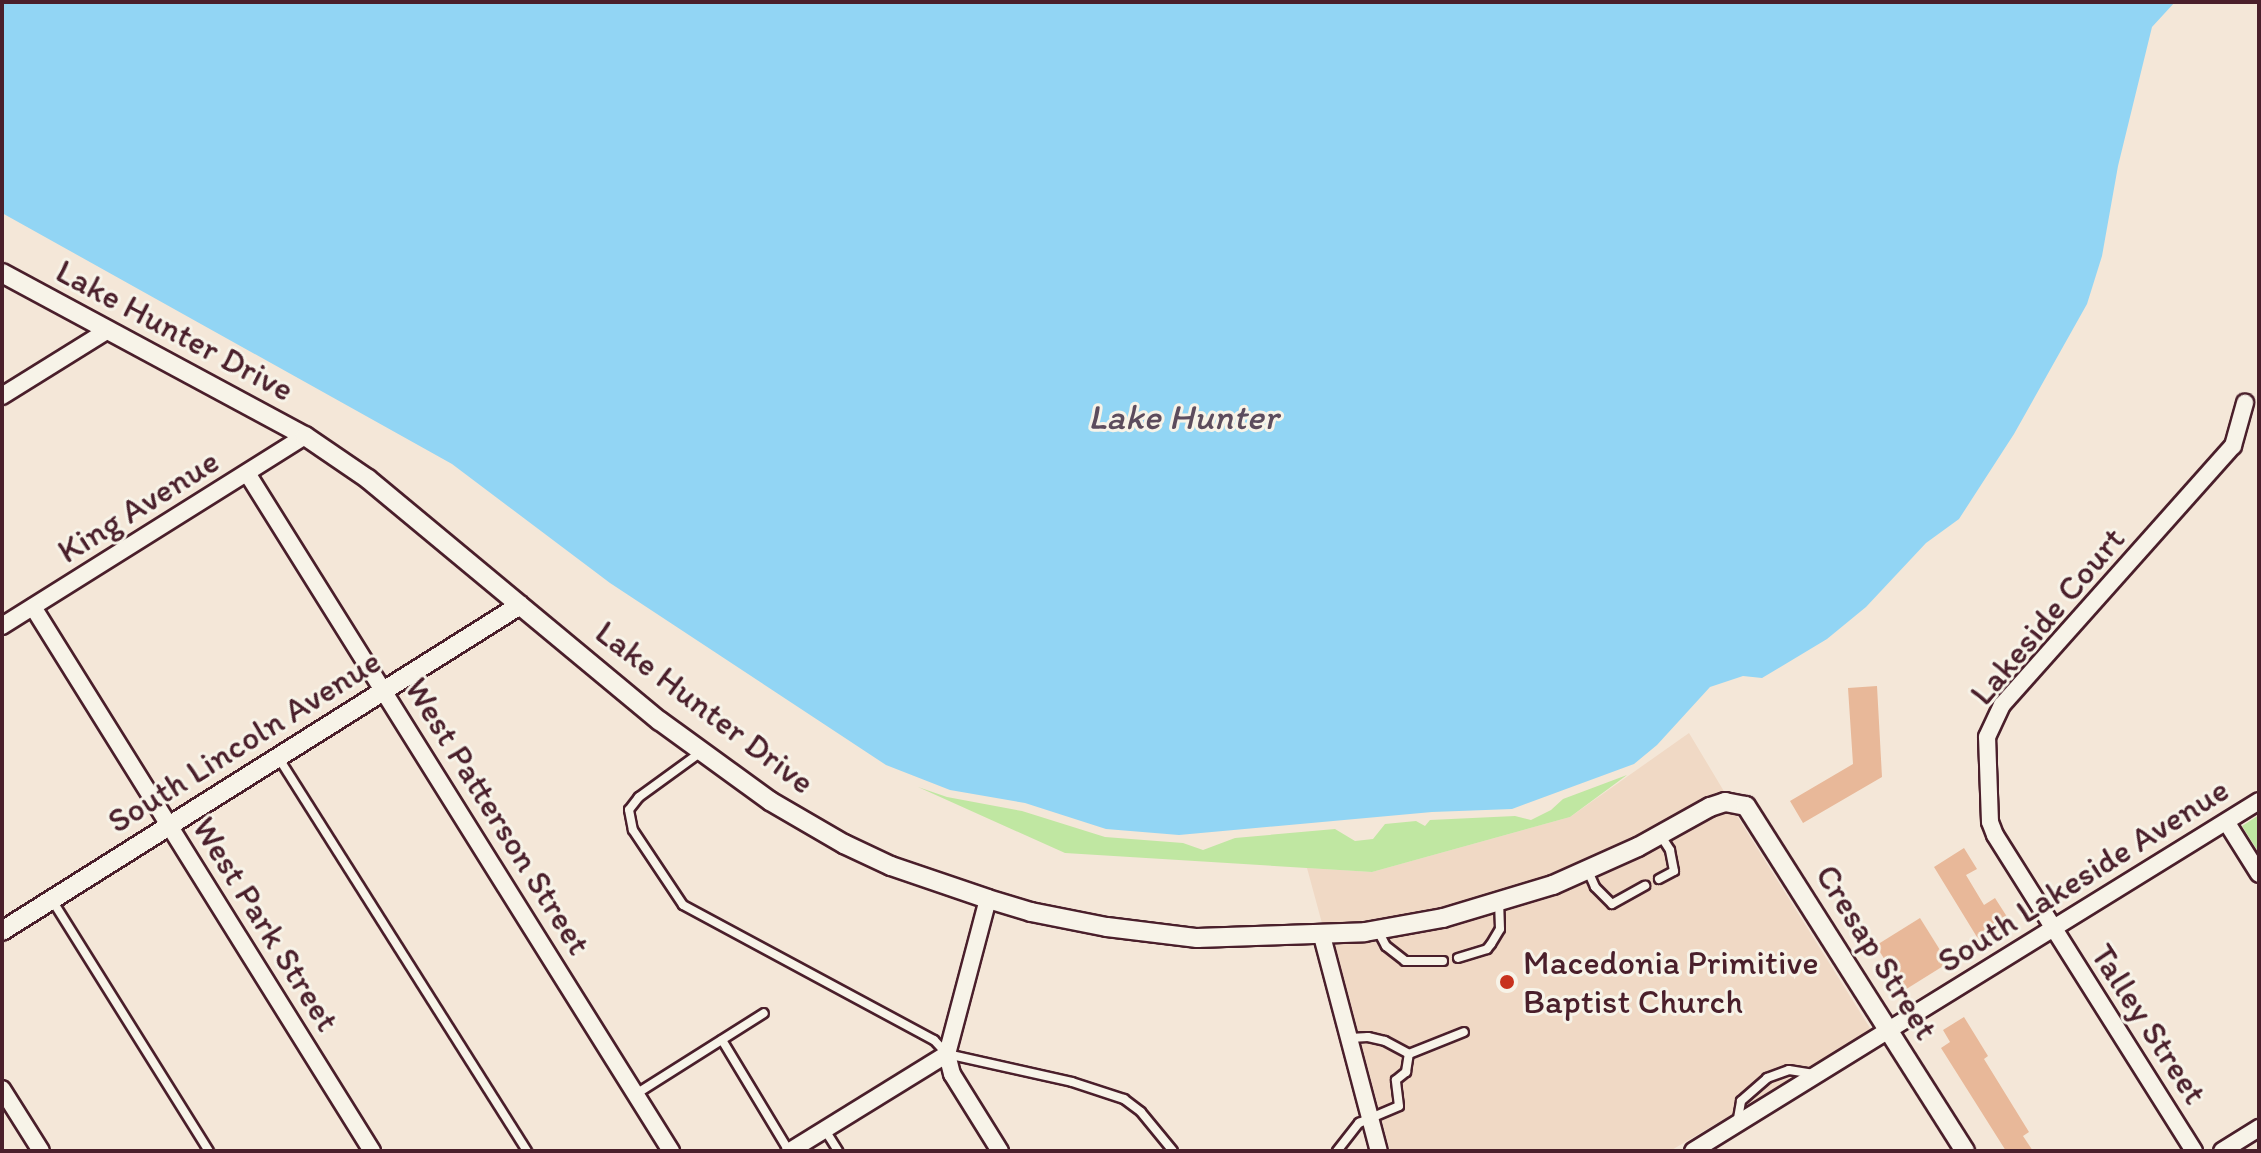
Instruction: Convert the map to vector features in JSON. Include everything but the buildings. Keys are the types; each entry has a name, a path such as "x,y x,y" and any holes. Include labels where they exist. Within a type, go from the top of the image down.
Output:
{"street":[{"name":"Lake Hunter Drive","path":"2,273 305,436 368,479 701,752 770,801 844,844 917,875 988,899 1107,927 1197,938 1322,936 1378,930 1499,902 1587,869 1725,802"},
{"path":"2,396 108,330"},
{"name":"Lakeside Court","path":"2053,930 1990,822 1987,737 1992,723 2002,705 2233,446 2245,403"},
{"name":"King Avenue","path":"2,626 305,436"},
{"name":"West Patterson Street","path":"247,473 671,1151"},
{"name":"South Lincoln Avenue","path":"2,931 520,605"},
{"name":"West Park Street","path":"33,607 372,1151"},
{"name":"South Lakeside Avenue","path":"1693,1151 2259,801"},
{"name":"Cresap Street","path":"1725,802 1737,802 1751,812 1965,1151"},
{"path":"2227,823 2259,874"},
{"path":"988,899 947,1054 952,1074 1000,1151"},
{"name":"Talley Street","path":"2053,930 2194,1151"},
{"path":"1322,936 1379,1151"},
{"path":"790,1151 947,1054"},
{"path":"2,1089 41,1151"},
{"path":"2222,1151 2259,1128"}],"lane":[{"path":"701,752 639,797 629,810 633,830 674,896 697,914 934,1040 947,1054 1072,1082 1124,1099 1141,1112 1173,1151"},
{"path":"278,757 527,1151"},
{"path":"1659,879 1674,871 1670,850 1661,835"},
{"path":"1587,869 1595,887 1612,904 1645,886"},
{"path":"51,900 209,1151"},
{"path":"1458,958 1487,949 1491,944 1500,929 1499,902"},
{"path":"1378,930 1386,946 1405,961 1443,961"},
{"path":"636,1094 764,1013"},
{"path":"1409,1054 1464,1032"},
{"path":"1349,1038 1368,1037 1385,1041 1409,1054"},
{"path":"722,1040 790,1151"},
{"path":"1337,1151 1349,1130 1370,1117 1399,1106 1396,1080 1406,1072 1409,1054"},
{"path":"1737,1125 1741,1101 1767,1078 1789,1070 1818,1075"},
{"path":"825,1130 838,1151"}],"shaded area":[{"path":"1689,733 1725,793 1716,793 1595,859 1550,876 1442,908 1323,927 1307,868 1372,872 1570,817"},
{"path":"1734,811 1870,1028 1868,1034 1670,1151 1390,1151 1335,945 1445,927 1555,893 1602,875 1714,816"}],"green space":[{"path":"1627,775 1570,817 1372,872 1065,853 918,787 947,797 1022,811 1105,837 1183,843 1203,850 1235,838 1335,829 1355,841 1373,839 1385,824 1416,821 1425,826 1430,820 1515,816 1531,820 1551,810 1563,799"},
{"path":"2259,815 2259,853 2242,826"}],"water":[{"name":"Lake Hunter","path":"2,2 2175,2 2152,27 2118,166 2102,256 2087,304 2014,434 1959,519 1926,543 1866,607 1827,639 1762,678 1743,676 1710,687 1657,745 1634,764 1512,809 1432,812 1179,835 1106,829 1025,803 950,790 886,765 610,583 452,464 2,213"}],"place":[{"name":"Macedonia Primitive Baptist Church","path":"1507,982"}]}
